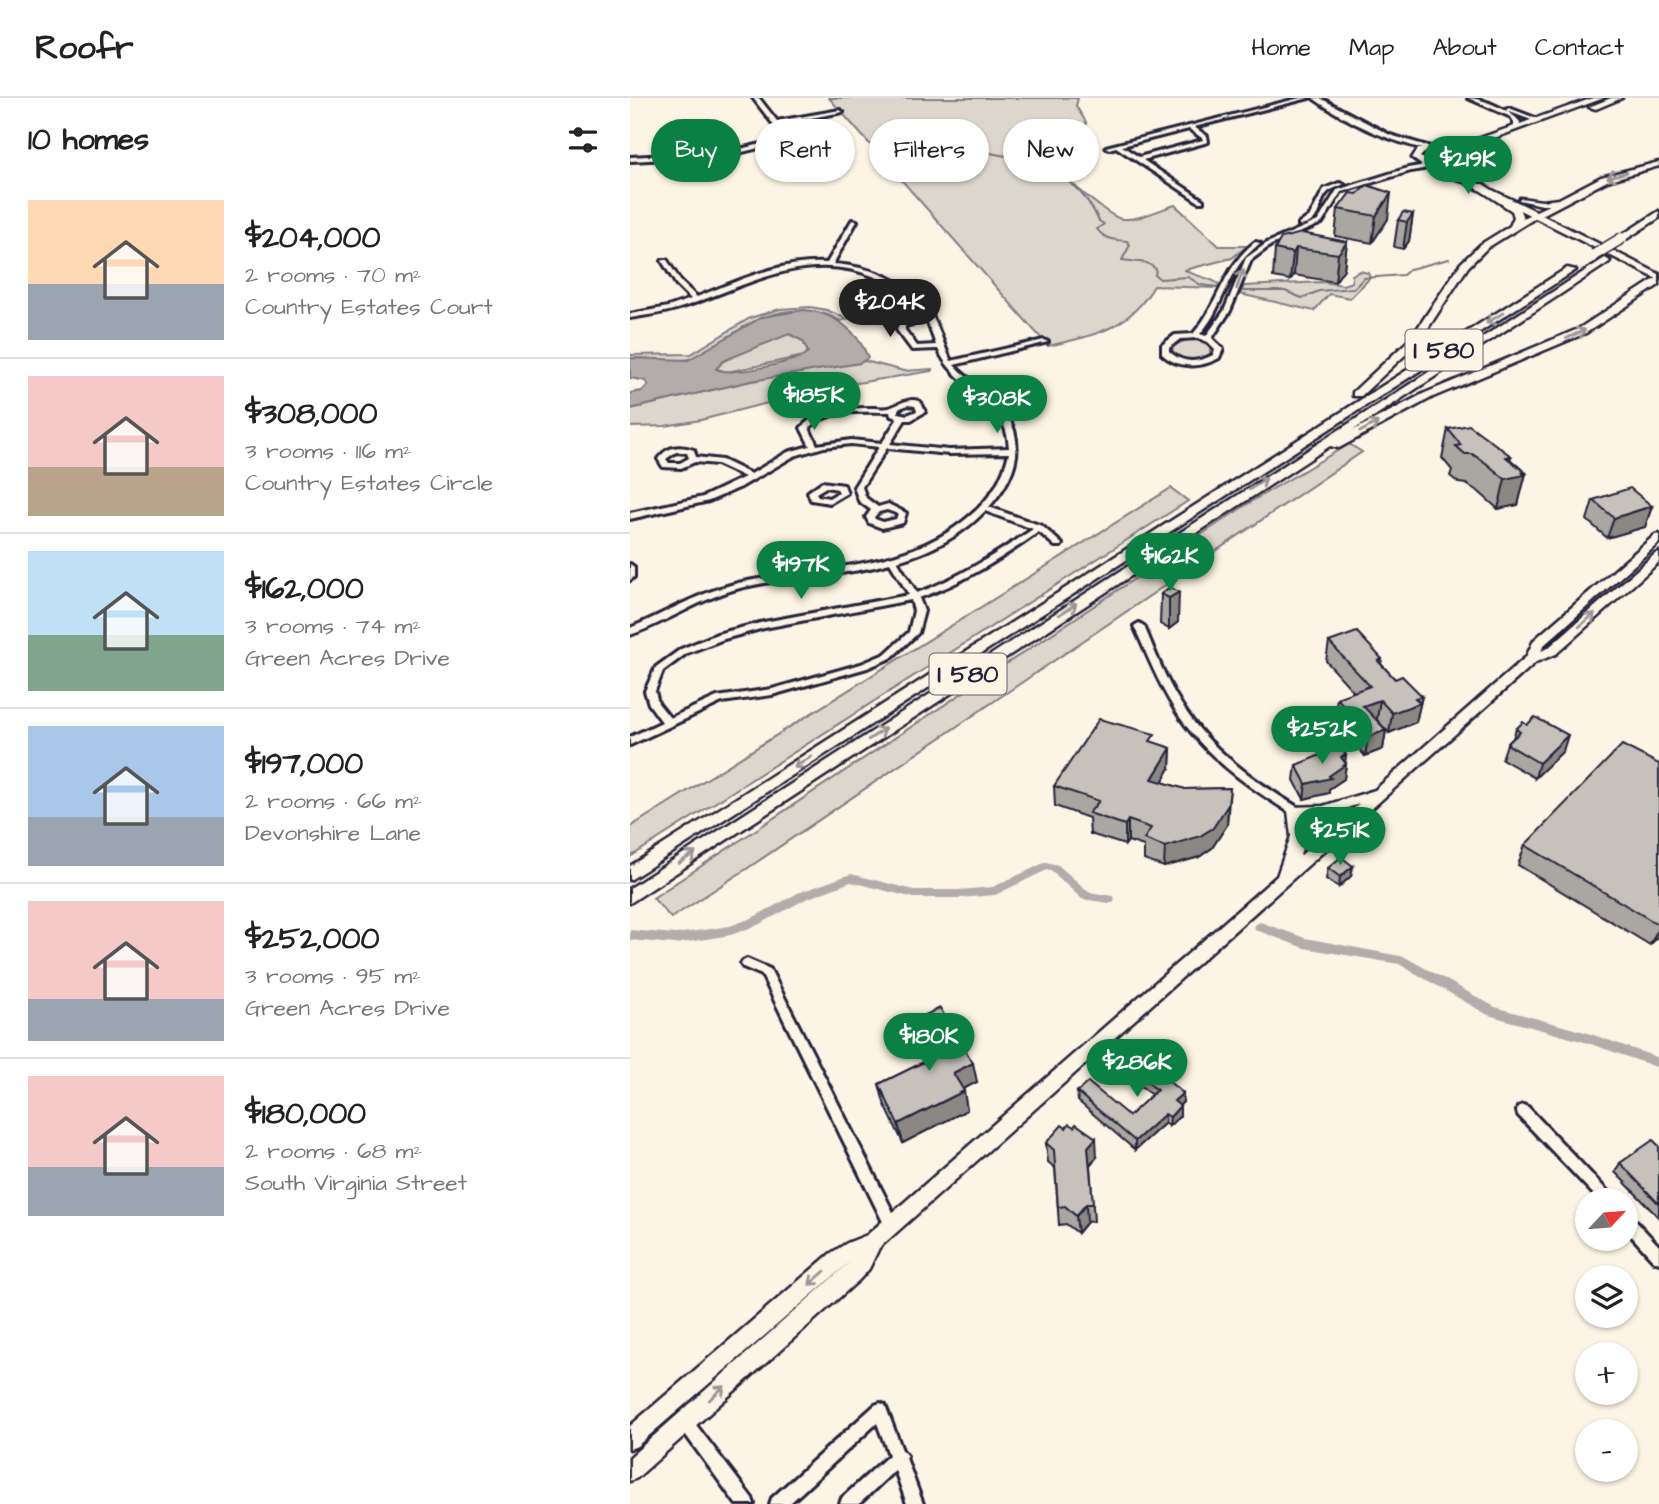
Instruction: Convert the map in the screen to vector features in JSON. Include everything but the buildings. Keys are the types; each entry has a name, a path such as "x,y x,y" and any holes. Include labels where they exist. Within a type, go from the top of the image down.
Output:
{"highway":[{"path":"1481,184 1516,210 1519,217 1515,226"},
{"name":"I 580","path":"1600,258 1622,238 1659,214"},
{"path":"1535,215 1484,246 1464,265 1425,326 1391,365 1372,383 1308,428 1300,450 1322,452 1429,395 1582,331 1645,293 1659,279"},
{"name":"I 580","path":"630,874 1600,258 1633,243 1659,226"},
{"path":"1645,293 1659,289"},
{"name":"I 580","path":"630,895 1300,450"}],"main road":[{"path":"1600,98 1463,147 1421,151 1416,157 1524,200 1659,266"},
{"path":"1434,166 1457,160 1467,150 1618,98"},
{"path":"1481,184 1466,168 1465,160 1472,152 1487,144"},
{"path":"1435,149 1451,152 1464,173 1481,184 1659,279"},
{"path":"1535,215 1604,179 1659,164"},
{"path":"1524,200 1553,202 1578,193"},
{"path":"1532,659 1538,643 1659,537"},
{"path":"630,1471 852,1274 862,1263 873,1242 892,1225 1532,659 1552,651 1659,556"},
{"path":"1282,880 1299,838 1300,824 1294,811 1324,811 1381,791"},
{"path":"630,1439 838,1259 853,1249 873,1242"}],"street":[{"path":"756,98 773,119"},
{"path":"1109,147 1306,98"},
{"path":"1195,336 1216,309 1232,268 1243,253 1258,242 1310,221 1324,194 1331,188 1402,166 1416,157 1409,149 1316,98"},
{"path":"1471,98 1513,116 1517,122 1516,127"},
{"path":"1481,101 1490,99 1536,120"},
{"path":"799,119 840,112"},
{"path":"1138,159 1206,141 1205,137 1190,127"},
{"path":"1377,131 1411,145 1435,149"},
{"path":"1117,145 1202,201"},
{"path":"630,159 716,155 755,148"},
{"path":"1208,338 1227,311 1245,265 1257,251 1320,222 1339,191 1410,169 1434,166"},
{"path":"828,265 854,221"},
{"path":"665,261 678,283 696,300"},
{"path":"630,316 670,309 766,272 803,265 863,270 914,299 929,317 950,364 1000,410 1010,428 1014,450 1003,484 983,508 946,538 893,561 735,587 686,605 630,632"},
{"path":"929,317 904,322 901,330 915,348 942,346"},
{"path":"1195,336 1208,338 1219,349 1216,356 1203,362 1181,362 1165,352 1165,347 1172,340 1195,336"},
{"path":"950,364 1044,342"},
{"path":"814,447 805,428 811,420 854,411 893,410 897,405 907,403 921,406 918,415 902,418 894,414 893,410"},
{"path":"858,490 902,418"},
{"path":"630,516 706,499 779,460 814,447 851,442 949,452 1014,450"},
{"path":"693,459 719,462 751,477"},
{"path":"843,492 858,490"},
{"path":"858,490 862,499 876,510"},
{"path":"983,508 1039,528 1058,544"},
{"path":"668,722 652,702 650,688 662,666 681,653 751,627 783,619 914,596 956,581 1039,528"},
{"path":"630,555 630,577"},
{"path":"630,741 720,699 772,692 864,666 888,656 906,642 916,625 919,611 914,596 893,561"},
{"path":"1139,626 1168,689 1192,727 1226,763 1294,811 1334,834"},
{"path":"747,964 766,972 892,1225"},
{"path":"1523,1111 1596,1188"},
{"path":"1638,1234 1659,1256"},
{"path":"778,1504 880,1410 915,1504"},
{"path":"685,1422 746,1504"},
{"path":"848,1504 899,1456"}],"shaded area":[{"path":"829,98 1078,98 1076,106 1084,119 1003,119 1003,182 1071,182 1106,211 1122,219 1142,216 1175,205 1219,246 1247,246 1232,258 1185,270 1219,284 1217,288 1154,286 1133,312 1109,328 1048,346 903,182 989,182 989,119 869,119 869,143 855,127 855,119 848,119"},
{"path":"1360,271 1368,273 1370,278 1350,298 1329,294 1314,311 1240,294 1244,286 1322,282 1343,285 1352,282 1352,275"},
{"path":"810,307 827,310 847,319 841,321 817,312 778,313 753,322 690,359 630,358 630,355 691,354 750,318 780,309"},
{"path":"804,310 825,314 851,331 868,358 860,363 751,381 630,409 630,393 642,391 648,385 646,381 630,378 630,358 688,360 762,317","holes":["789,334 803,341 808,352 795,359 746,370 716,369 723,361"]},
{"path":"789,334 803,341 808,352 804,356 727,372 716,369 723,361 780,335"},
{"path":"1189,339 1202,341 1210,346 1210,354 1192,360 1173,354 1172,346"},
{"path":"865,361 904,371 932,371 826,388 701,420 665,426 630,427 630,409 751,381"},
{"path":"1349,444 1362,452 748,868 671,918 653,898 1252,501"},
{"path":"1171,488 1188,501 630,857 630,827"}],"waterway":[{"path":"989,153 1003,155"},
{"path":"1069,182 1087,200 1099,221 1104,224 1097,229 1110,239 1127,241 1130,245 1122,260 1147,263 1156,269 1155,275 1160,279 1188,277 1201,285 1218,287"},
{"path":"1243,291 1285,291 1302,298 1319,291 1354,288 1364,278 1403,275 1410,269 1449,259"},
{"path":"630,935 675,939 731,930 756,921 802,896 851,878 914,894 959,894 995,891 1046,866 1054,868 1086,896 1109,899"},
{"path":"1260,927 1304,943 1401,960 1492,1011 1588,1038 1659,1063"}]}
